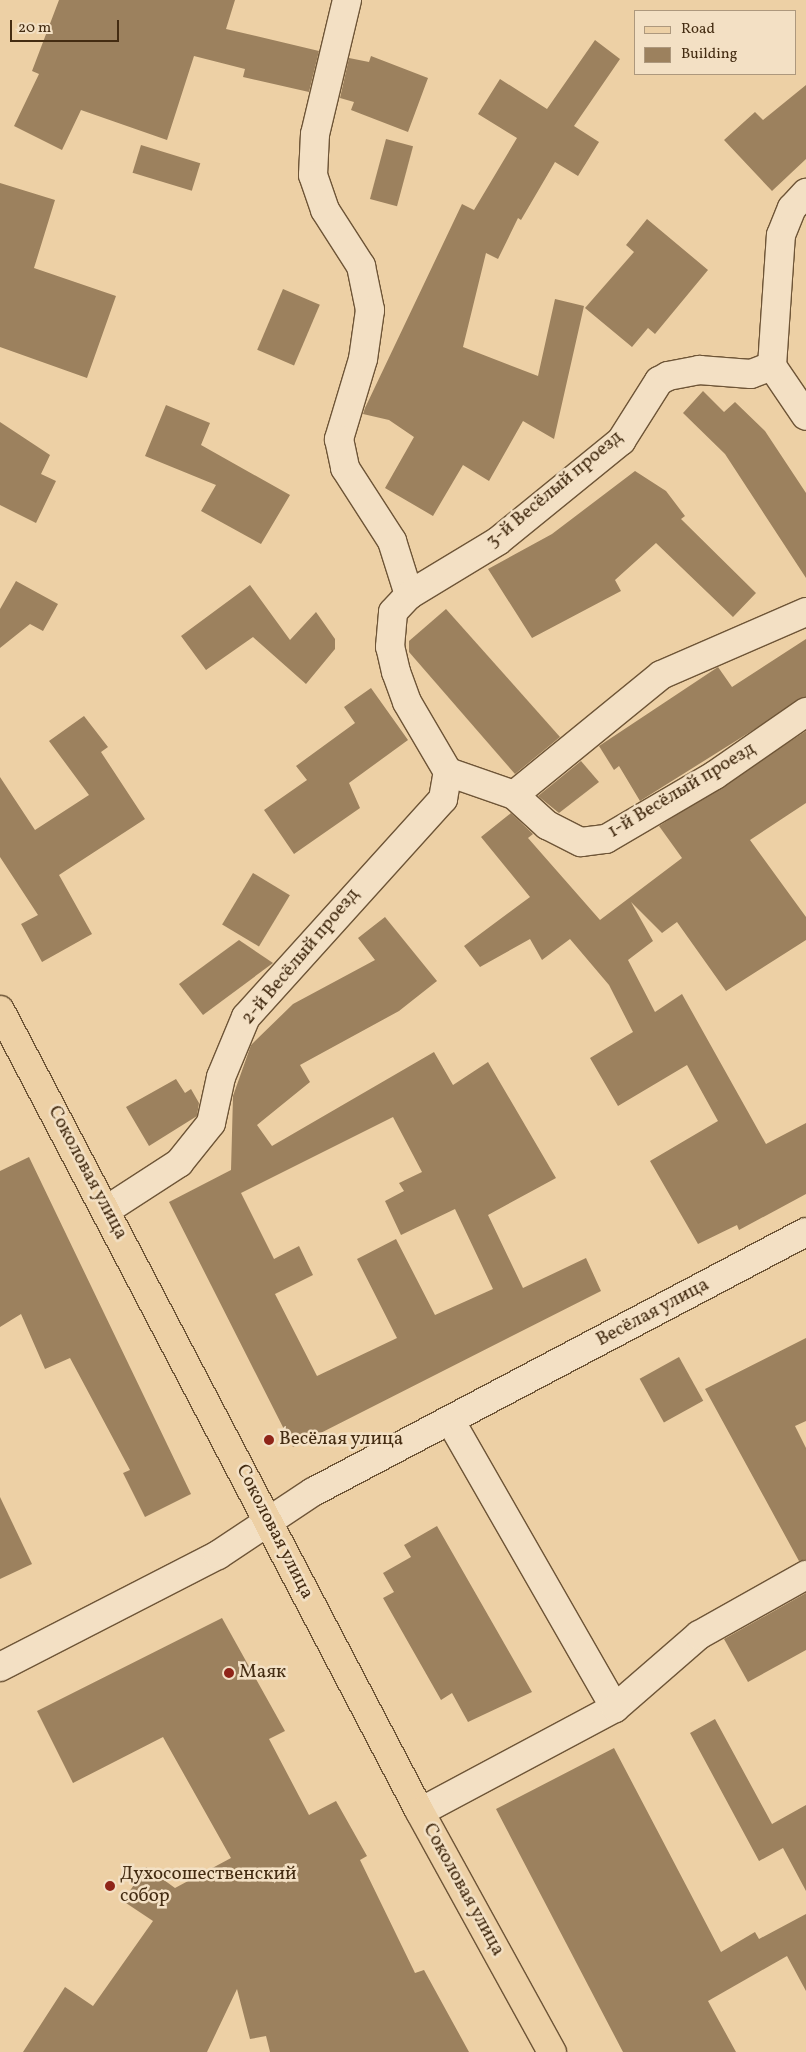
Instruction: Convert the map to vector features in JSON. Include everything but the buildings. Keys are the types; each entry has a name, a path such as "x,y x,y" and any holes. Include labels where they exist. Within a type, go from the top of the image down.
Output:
{"main road":[{"name":"Соколовая улица","path":"0,1010 108,1209 268,1523 420,1812 552,2052"}],"street":[{"path":"347,0 315,134 313,175 325,210 361,266 370,310 363,359 339,439 345,468 392,541 409,595"},
{"path":"806,192 792,208 781,235 772,366 806,416"},
{"name":"3-й Весёлый проезд","path":"448,772 407,702 390,647 393,612 409,595 498,541 621,441 660,381 668,376 698,370 751,374 772,366"},
{"path":"514,795 661,675 806,612"},
{"name":"1-й Весёлый проезд","path":"448,772 514,795 547,825 580,842 606,839 715,775 806,712"},
{"name":"2-й Весёлый проезд","path":"108,1209 179,1163 211,1123 221,1077 246,1017 443,799 448,772"},
{"name":"Весёлая улица","path":"0,1667 218,1555 313,1492 806,1232"},
{"path":"450,1420 615,1708"},
{"path":"420,1812 615,1708 699,1635 806,1575"}],"place":[{"name":"Весёлая улица","path":"269,1440"},
{"name":"Маяк","path":"229,1673"},
{"name":"Духосошественский собор","path":"110,1886"}]}
